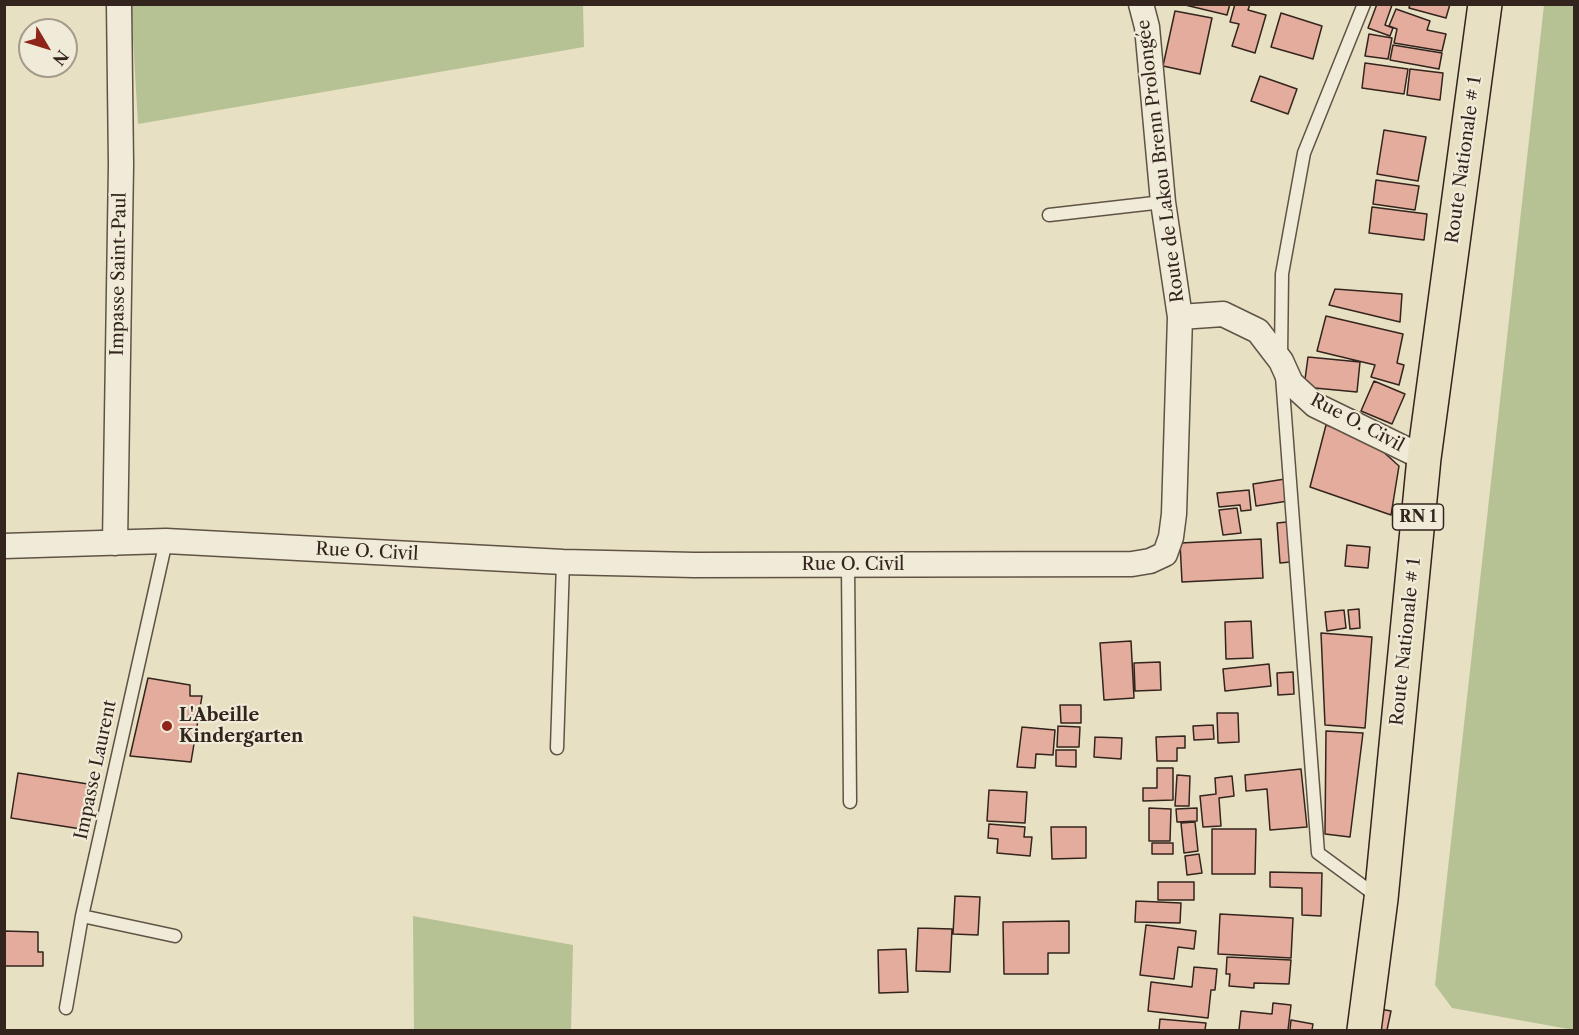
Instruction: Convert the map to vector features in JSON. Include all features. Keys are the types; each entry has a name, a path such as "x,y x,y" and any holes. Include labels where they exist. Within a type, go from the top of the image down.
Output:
{"main road":[{"name":"Route Nationale # 1","path":"1364,1030 1381,899 1424,458 1485,4"}],"street":[{"name":"Impasse Saint-Paul","path":"115,543 121,165 119,4"},
{"name":"Route de Lakou Brenn Prolongée","path":"1141,4 1147,27 1163,202 1180,317"},
{"name":"Rue O. Civil","path":"4,546 165,541 563,562 848,565 1132,564 1150,561 1165,554 1171,537 1174,514 1180,317 1223,314 1258,331 1281,361 1291,383 1315,405 1424,458"}],"lane":[{"path":"1364,4 1304,153 1282,274 1281,361 1318,853 1381,899"},
{"path":"1049,215 1163,202"},
{"name":"Impasse Laurent","path":"66,1008 82,916 165,541"},
{"path":"557,748 563,562"},
{"path":"848,565 850,802"},
{"path":"82,916 175,936"}],"green space":[{"path":"131,5 583,5 584,47 138,124"},
{"path":"1544,5 1574,5 1574,1030 1452,1008 1435,985"},
{"path":"413,916 573,945 571,1030 414,1030"}],"building":[{"path":"1181,4 1230,4 1227,15"},
{"path":"1235,4 1250,4 1248,10 1266,15 1255,53 1232,46 1239,24 1230,22"},
{"path":"1377,4 1392,5 1385,25 1393,28 1390,36 1368,28"},
{"path":"1410,4 1450,4 1446,18 1409,8"},
{"path":"1396,9 1430,21 1427,30 1446,34 1442,51 1394,43 1397,29 1389,26"},
{"path":"1175,11 1212,18 1200,74 1163,66"},
{"path":"1281,13 1322,26 1313,59 1271,47"},
{"path":"1369,34 1392,38 1388,59 1365,56"},
{"path":"1393,45 1442,53 1439,69 1390,60"},
{"path":"1365,63 1408,69 1404,94 1362,88"},
{"path":"1410,69 1443,73 1440,100 1407,95"},
{"path":"1260,76 1297,89 1288,114 1251,101"},
{"path":"1384,130 1426,137 1418,181 1377,174"},
{"path":"1376,180 1419,186 1415,210 1373,204"},
{"path":"1372,207 1427,214 1424,240 1369,233"},
{"path":"1335,289 1402,294 1400,322 1329,305"},
{"path":"1326,316 1403,334 1397,363 1404,365 1399,385 1371,377 1375,365 1317,351"},
{"path":"1308,357 1360,362 1357,392 1304,387"},
{"path":"1374,381 1405,394 1392,424 1361,411"},
{"path":"1326,425 1368,438 1399,466 1391,515 1310,487"},
{"path":"1285,479 1288,501 1256,506 1253,484"},
{"path":"1249,490 1251,510 1241,511 1240,505 1219,507 1217,493"},
{"path":"1237,508 1241,533 1223,535 1219,510"},
{"path":"1287,522 1290,562 1280,563 1277,523"},
{"path":"1261,539 1263,578 1182,582 1180,543"},
{"path":"1347,545 1370,547 1368,568 1345,566"},
{"path":"1359,609 1360,628 1350,629 1348,610"},
{"path":"1344,610 1346,628 1327,631 1325,612"},
{"path":"1251,621 1253,658 1226,659 1225,622"},
{"path":"1321,633 1372,637 1365,728 1325,725"},
{"path":"1131,641 1134,698 1104,700 1100,643"},
{"path":"1160,662 1161,690 1135,691 1134,663"},
{"path":"1269,664 1271,686 1225,691 1223,669"},
{"path":"1293,672 1294,694 1278,695 1277,673"},
{"name":"L'Abeille Kindergarten","path":"148,678 190,685 190,696 202,696 191,762 130,756"},
{"path":"1060,705 1081,705 1081,723 1061,723"},
{"path":"1217,713 1238,713 1239,742 1218,743"},
{"path":"1213,725 1214,739 1194,740 1193,726"},
{"path":"1058,726 1080,727 1079,747 1057,747"},
{"path":"1022,727 1055,730 1053,755 1036,754 1035,768 1017,767"},
{"path":"1326,731 1363,733 1350,837 1325,834"},
{"path":"1185,736 1185,748 1177,748 1177,761 1157,761 1156,737"},
{"path":"1095,737 1122,738 1121,759 1094,757"},
{"path":"1056,750 1076,750 1076,767 1056,766"},
{"path":"1157,768 1173,768 1173,800 1143,801 1143,788 1157,788"},
{"path":"1301,769 1307,827 1270,830 1267,789 1246,791 1245,775"},
{"path":"18,773 88,784 81,829 11,818"},
{"path":"1177,775 1190,776 1189,806 1175,806"},
{"path":"1232,776 1234,796 1219,798 1221,826 1203,827 1200,796 1216,794 1215,778"},
{"path":"989,790 1027,792 1025,823 987,821"},
{"path":"1149,808 1171,809 1170,841 1149,841"},
{"path":"1197,808 1197,821 1177,822 1176,809"},
{"path":"1195,822 1198,851 1184,853 1181,823"},
{"path":"989,824 1025,827 1024,837 1032,837 1030,856 997,853 998,839 988,838"},
{"path":"1051,827 1086,827 1086,858 1052,859"},
{"path":"1212,829 1256,829 1255,874 1212,874"},
{"path":"1152,843 1173,843 1173,854 1152,854"},
{"path":"1199,854 1202,873 1187,875 1185,856"},
{"path":"1270,872 1322,873 1321,916 1302,915 1302,888 1270,887"},
{"path":"1158,882 1194,882 1194,900 1158,900"},
{"path":"955,896 980,897 978,935 953,934"},
{"path":"1136,901 1181,903 1180,923 1135,922"},
{"path":"1220,914 1293,918 1291,958 1218,954"},
{"path":"1069,921 1069,953 1048,953 1048,974 1004,974 1003,922"},
{"path":"1146,925 1196,931 1194,949 1178,947 1174,979 1140,975"},
{"path":"918,928 952,929 950,972 916,971"},
{"path":"4,931 38,932 38,952 43,952 43,966 4,966"},
{"path":"906,949 908,992 879,993 878,950"},
{"path":"1227,957 1291,960 1289,984 1254,983 1254,988 1229,986 1230,974 1226,974"},
{"path":"1194,967 1217,969 1215,990 1211,990 1208,1018 1148,1011 1151,982 1192,987"},
{"path":"1273,1003 1291,1005 1288,1030 1239,1030 1241,1011 1272,1014"},
{"path":"1380,1009 1391,1011 1387,1030 1376,1030"},
{"path":"1160,1019 1206,1023 1205,1030 1159,1030"},
{"path":"1291,1020 1313,1024 1312,1030 1290,1030"}],"place":[{"name":"L'Abeille Kindergarten","path":"167,726"}]}
